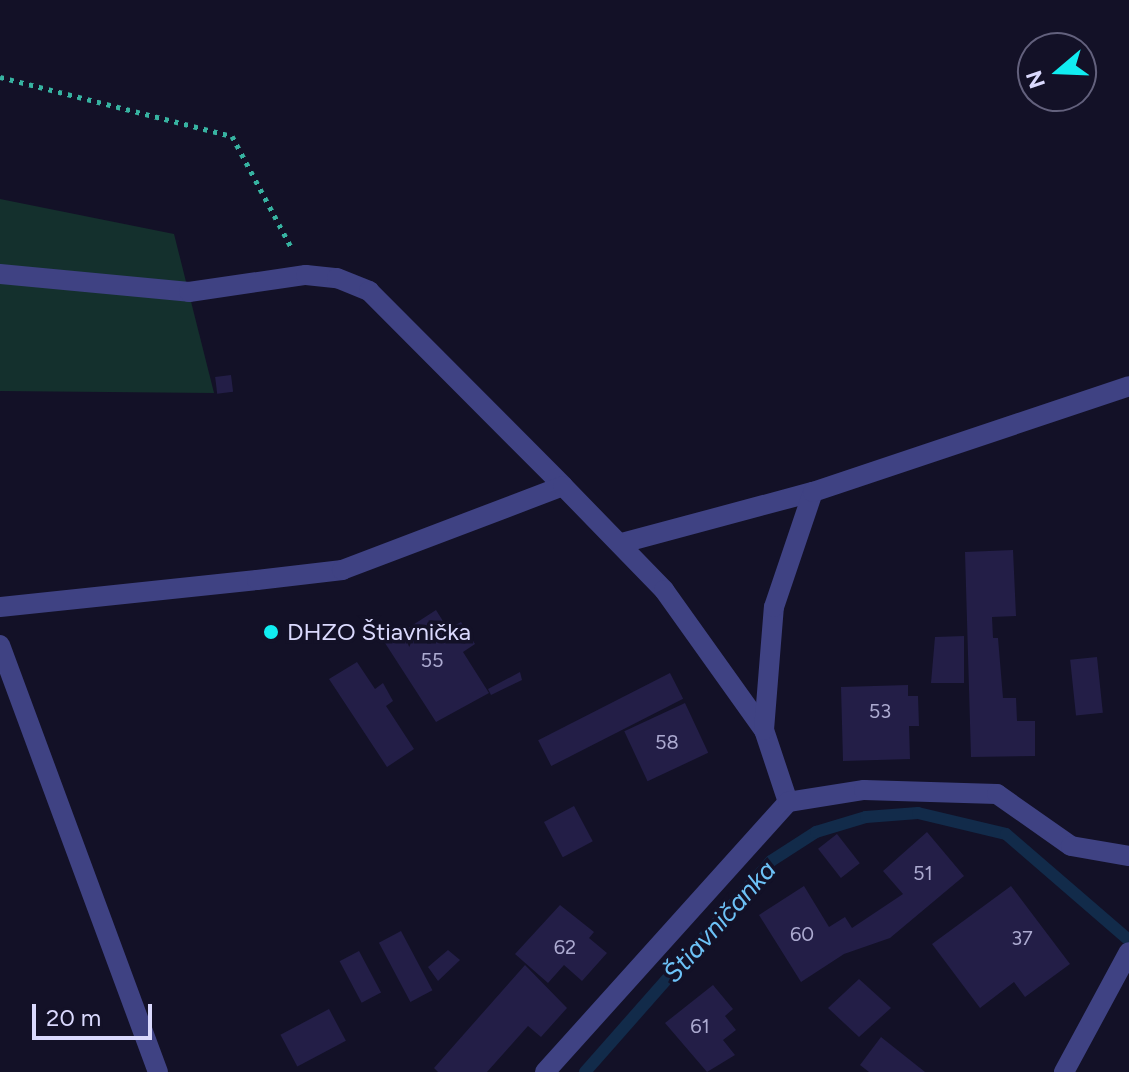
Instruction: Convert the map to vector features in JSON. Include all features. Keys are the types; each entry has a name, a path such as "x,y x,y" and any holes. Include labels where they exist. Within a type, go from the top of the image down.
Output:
{"street":[{"path":"0,274 189,292 306,275 337,278 369,291 622,543 664,590 764,730 788,802"},
{"path":"622,543 813,492 1129,386"},
{"path":"0,607 342,570 563,486"},
{"path":"764,730 774,607 813,492"},
{"path":"0,645 158,1072"},
{"path":"545,1072 788,802 864,790 997,794 1071,846 1129,856"},
{"path":"1064,1072 1128,955"}],"path":[{"path":"0,77 232,136 306,275"}],"green space":[{"path":"0,199 174,234 214,393 0,391"}],"building":[{"path":"231,375 233,392 217,394 215,377"},
{"path":"1013,550 1016,616 992,617 993,638 998,638 1003,698 1016,698 1017,721 1035,721 1035,756 971,757 965,552"},
{"path":"436,610 448,629 461,622 475,644 463,652 489,693 436,722 385,643"},
{"path":"964,636 964,683 931,683 935,637"},
{"path":"1097,657 1103,713 1076,716 1070,660"},
{"path":"357,662 375,689 383,683 393,701 386,706 414,749 387,767 329,679"},
{"path":"520,672 522,680 491,695 488,689"},
{"path":"670,673 683,699 551,766 538,740"},
{"path":"908,685 908,696 918,696 919,726 909,726 910,759 843,761 841,687"},
{"path":"685,703 708,753 648,781 624,731"},
{"path":"574,806 593,841 563,857 544,822"},
{"path":"927,832 964,876 890,938 844,954 801,982 759,915 804,886 829,927 845,917 852,928 903,894 883,871"},
{"path":"837,834 860,863 841,878 818,849"},
{"path":"1011,886 1070,964 1025,997 1014,982 980,1008 932,944"},
{"path":"560,905 594,932 589,938 607,953 582,981 564,965 548,983 515,954"},
{"path":"401,931 432,990 410,1002 379,943"},
{"path":"448,950 460,960 438,981 428,967"},
{"path":"359,951 381,992 362,1003 340,961"},
{"path":"525,965 567,1008 541,1037 528,1026 487,1072 438,1072 434,1068"},
{"path":"859,979 891,1008 859,1037 828,1008"},
{"path":"713,985 733,1009 725,1016 736,1030 723,1040 735,1055 707,1072 665,1023"},
{"path":"329,1009 346,1041 297,1067 280,1035"},
{"path":"881,1037 925,1072 869,1072 860,1065"}],"waterway":[{"name":"Štiavničanka","path":"585,1072 771,861 816,832 866,817 918,813 1006,834 1129,940"}],"place":[{"name":"DHZO Štiavnička","path":"271,632"}]}
